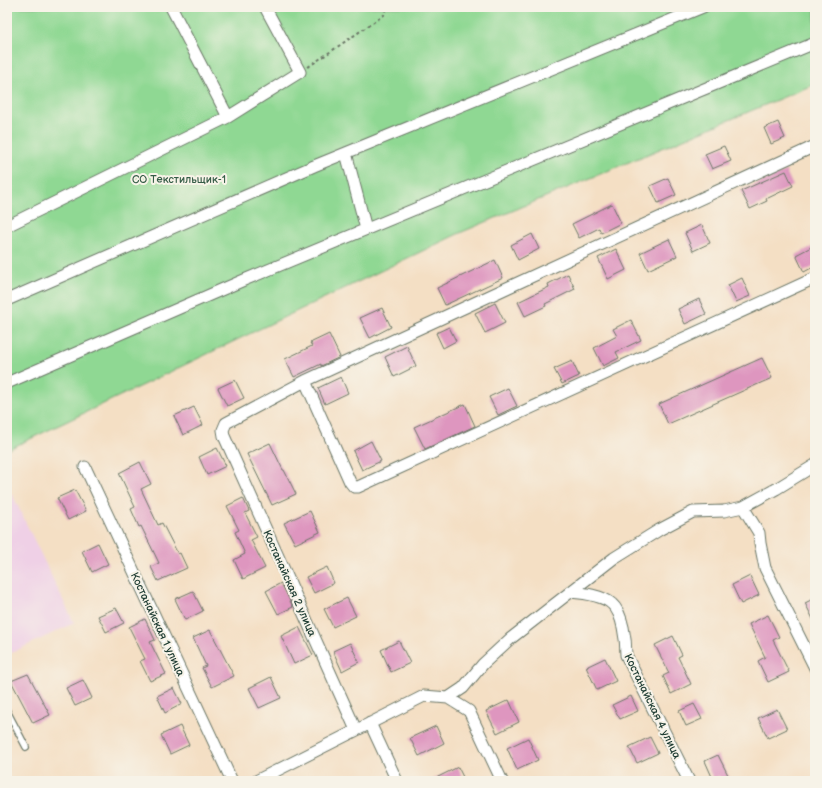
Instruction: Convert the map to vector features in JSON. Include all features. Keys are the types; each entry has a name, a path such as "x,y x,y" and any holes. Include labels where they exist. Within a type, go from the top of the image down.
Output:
{"street":[{"path":"171,7 228,117"},
{"path":"7,226 228,117 300,72 265,7"},
{"path":"7,300 346,153 703,7"},
{"path":"7,383 244,280 815,43"},
{"path":"815,146 305,381 350,482 354,487 358,487 815,278"},
{"path":"346,153 366,229"},
{"name":"Костанайская 2 улица","path":"305,381 226,423 223,430 224,436 356,730"},
{"path":"448,698 463,688 483,664 510,639 614,558 659,530 693,512 724,511 743,507 776,489 815,464"},
{"name":"Костанайская 1 улица","path":"85,467 232,781"},
{"path":"743,507 759,533 766,568 815,668"},
{"name":"Костанайская 4 улица","path":"570,592 599,597 612,604 621,619 626,640 626,655 689,781"},
{"path":"261,780 424,696 448,698 469,711 502,781"},
{"path":"370,723 397,781"}],"lane":[{"path":"7,710 26,746"}],"path":[{"path":"300,72 384,15 386,7"}],"shaded area":[{"path":"12,494 74,623 7,655 7,497"}],"green space":[{"name":"СО Текстильщик-1","path":"7,7 815,7 815,84 462,232 7,450"}],"building":[{"path":"778,122 785,138 771,144 764,128"},
{"path":"724,146 731,161 712,169 705,154"},
{"path":"786,171 793,186 766,199 767,201 750,209 741,191"},
{"path":"668,178 676,195 658,203 650,186"},
{"path":"612,204 621,223 601,233 599,228 579,238 572,224"},
{"path":"702,225 710,243 693,251 685,233"},
{"path":"532,234 539,249 518,260 511,245"},
{"path":"669,239 677,256 648,270 640,253"},
{"path":"815,245 815,266 804,272 796,255"},
{"path":"616,249 626,270 608,279 598,258"},
{"path":"495,260 503,278 445,305 437,288"},
{"path":"568,274 575,289 525,316 518,302 549,287 548,284"},
{"path":"742,278 750,296 736,302 728,285"},
{"path":"699,299 706,314 685,324 678,309"},
{"path":"495,303 505,323 485,333 475,313"},
{"path":"382,308 391,327 370,338 360,318"},
{"path":"631,320 641,340 616,352 619,358 603,366 594,348 617,336 613,329"},
{"path":"449,327 456,341 443,348 436,333"},
{"path":"329,334 340,357 294,377 285,359 312,346 310,343"},
{"path":"407,346 416,366 394,377 385,357"},
{"path":"762,358 772,378 668,424 659,404"},
{"path":"572,361 579,376 562,384 554,369"},
{"path":"341,377 348,393 325,404 318,388"},
{"path":"235,380 244,398 227,406 218,388"},
{"path":"508,388 517,406 498,415 489,397"},
{"path":"465,404 475,426 425,449 414,427"},
{"path":"194,407 203,425 183,435 174,416"},
{"path":"371,441 381,461 362,470 353,451"},
{"path":"270,443 296,494 272,505 247,454"},
{"path":"217,448 226,466 207,475 199,457"},
{"path":"140,462 151,484 141,489 158,525 162,523 187,568 158,581 151,567 159,563 131,509 135,507 119,473"},
{"path":"75,490 86,511 68,520 57,498"},
{"path":"243,498 249,511 245,513 257,537 251,540 265,568 243,579 234,560 245,554 235,532 239,530 227,506"},
{"path":"310,511 320,532 295,544 284,523"},
{"path":"98,543 108,564 92,572 82,551"},
{"path":"327,567 334,583 314,593 306,577"},
{"path":"750,576 759,595 741,604 732,585"},
{"path":"281,583 293,607 278,614 266,591"},
{"path":"193,591 203,611 185,620 175,599"},
{"path":"347,598 356,616 333,627 324,609"},
{"path":"815,598 815,623 805,603"},
{"path":"116,608 124,623 106,632 98,616"},
{"path":"768,615 779,637 773,640 789,672 768,682 758,661 765,657 749,624"},
{"path":"145,619 155,640 150,642 166,674 150,681 140,661 145,659 129,627"},
{"path":"299,627 313,655 294,664 281,636"},
{"path":"210,630 234,676 212,687 202,668 206,666 193,638"},
{"path":"673,636 682,655 678,657 691,684 671,694 663,676 669,673 655,645"},
{"path":"399,641 410,663 391,672 381,650"},
{"path":"350,643 359,662 342,671 333,651"},
{"path":"605,658 616,681 597,690 586,667"},
{"path":"28,674 50,715 33,723 11,681"},
{"path":"271,677 281,698 259,708 249,688"},
{"path":"83,680 92,698 75,706 66,688"},
{"path":"174,688 182,704 165,713 157,696"},
{"path":"631,696 638,711 620,719 612,705"},
{"path":"509,700 519,722 497,733 486,711"},
{"path":"694,704 702,719 686,726 679,711"},
{"path":"777,709 787,729 768,738 758,718"},
{"path":"180,726 189,745 170,754 161,735"},
{"path":"436,726 444,743 419,756 410,738"},
{"path":"650,737 658,753 637,763 629,747"},
{"path":"528,738 538,760 517,770 507,748"},
{"path":"718,755 731,781 721,781 719,776 713,779 705,761"},
{"path":"458,767 465,781 430,781"}]}
